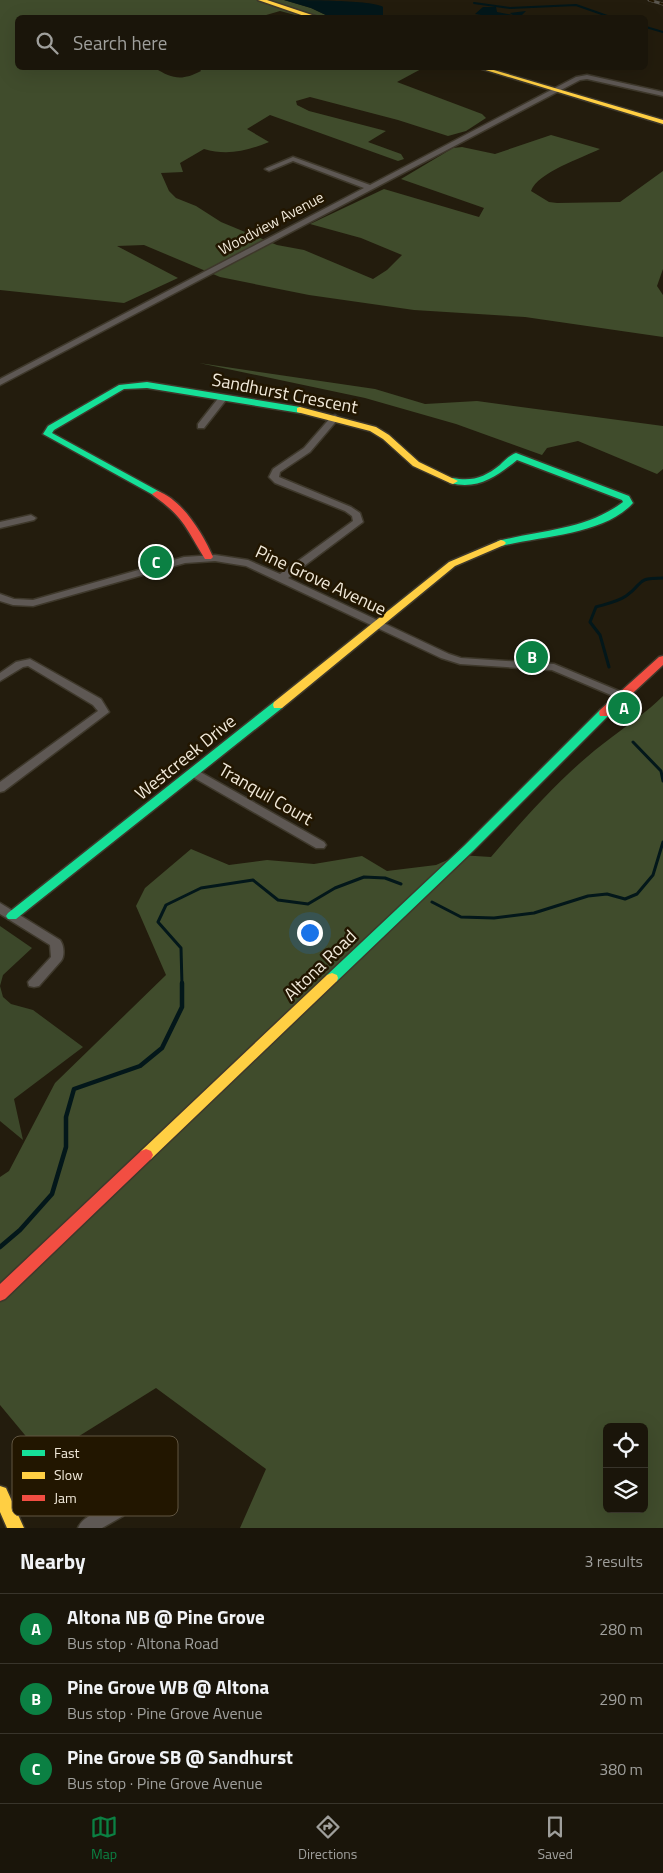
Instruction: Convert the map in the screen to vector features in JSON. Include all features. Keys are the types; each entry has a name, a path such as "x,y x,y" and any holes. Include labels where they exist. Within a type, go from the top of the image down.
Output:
{"street":[{"path":"261,0 308,15"},
{"path":"489,70 663,122"},
{"name":"Woodview Avenue","path":"0,382 369,186 578,78 587,77 663,94"},
{"path":"269,169 293,159 369,186"},
{"name":"Sandhurst Crescent","path":"208,557 191,524 169,502 143,485 60,443 48,434 51,428 129,385 146,385 335,418 380,432 392,440 417,466 458,482 475,484 492,475 516,456 626,498 628,502 614,515 594,524 520,538 471,554 452,564 378,624"},
{"path":"202,426 224,398"},
{"path":"281,578 358,522 357,515 348,509 278,481 273,475 307,450 335,418"},
{"path":"0,525 31,518"},
{"name":"Pine Grove Avenue","path":"0,597 14,602 33,603 184,560 208,557 248,564 460,661 554,667 622,696"},
{"name":"Westcreek Drive","path":"12,916 195,773 378,624"},
{"name":"Altona Road","path":"0,1294 469,848 622,696 663,659"},
{"path":"0,678 20,664 30,662 97,702 104,712 3,781"},
{"name":"Tranquil Court","path":"195,773 320,845"},
{"path":"0,908 56,943 57,958 34,982"},
{"path":"0,1494 16,1528"},
{"path":"86,1528 107,1516"}],"green space":[{"path":"0,0 284,0 311,8 326,15 295,15 280,11 266,15 15,15 15,70 158,70 167,75 183,77 200,70 419,70 397,82 482,114 486,118 466,131 448,136 398,120 310,97 296,101 297,105 309,111 386,131 368,142 401,154 404,159 398,161 270,115 247,129 269,142 237,152 204,149 180,163 183,172 161,173 169,191 176,198 196,206 221,222 277,245 304,250 373,279 387,270 402,255 361,238 310,224 384,189 479,217 484,208 401,179 453,148 462,147 495,154 551,135 600,149 551,172 535,184 531,191 549,202 557,203 620,202 663,171 663,269 657,286 663,295 663,337 525,317 414,310 309,295 220,277 144,245 117,246 178,278 124,303 0,290"},
{"path":"199,363 375,389 425,404 477,401 663,426 663,469 657,474 578,441 547,448 542,455 456,424 365,398"},
{"path":"663,696 663,1528 240,1528 266,1469 156,1388 79,1436 26,1436 0,1405 0,1177 9,1171 55,1083 166,975 136,906 145,888 191,849 229,865 267,860 314,864 362,856 387,871 436,865 459,855 491,857 564,778 595,750"},
{"path":"0,926 32,948 3,975 0,986"},
{"path":"0,986 3,997 11,1004 33,1010 83,1047 14,1099 23,1140 0,1121"}],"shaded area":[{"path":"284,0 366,3 383,7 383,15 326,15 311,8"},
{"path":"483,7 496,7 497,12 513,15 481,15 475,14"},
{"path":"526,11 522,15 510,13"}],"waterway":[{"path":"474,3 510,8 576,5 604,15"},
{"path":"648,28 663,32"},
{"path":"609,667 600,635 590,622 596,607 623,598 644,580 663,578"},
{"path":"633,742 661,771 663,781"},
{"path":"432,902 461,917 494,918 534,913 588,896 607,894 625,899 637,894 653,875 663,842"},
{"path":"182,985 181,948 158,922 166,905 201,888 253,880 278,900 308,904 335,888 364,877 385,878 401,884"},
{"path":"0,1247 20,1230 52,1194 66,1147 66,1117 74,1089 140,1066 162,1048 182,1007 182,985"}],"railway":[{"path":"649,0 663,4"}],"traffic: fast":[{"path":"157,494 47,434 51,428 122,387 147,385 300,410"},
{"path":"453,481 472,483 488,478 516,456 626,498 628,503 599,521 567,530 501,543"},
{"path":"12,916 278,705"},
{"path":"332,978 469,848 604,713"}],"traffic: slow":[{"path":"261,0 308,15"},
{"path":"489,70 663,122"},
{"path":"300,410 373,429 386,437 416,464 453,481"},
{"path":"278,705 452,564 501,543"},
{"path":"146,1155 332,978"},
{"path":"0,1494 16,1528"}],"traffic: jam":[{"path":"157,494 188,521 208,557"},
{"path":"604,713 663,659"},
{"path":"0,1294 146,1155"}],"place":[{"name":"Pine Grove SB @ Sandhurst","path":"156,562"},
{"name":"Pine Grove WB @ Altona","path":"532,657"},
{"name":"Altona NB @ Pine Grove","path":"624,708"}]}
